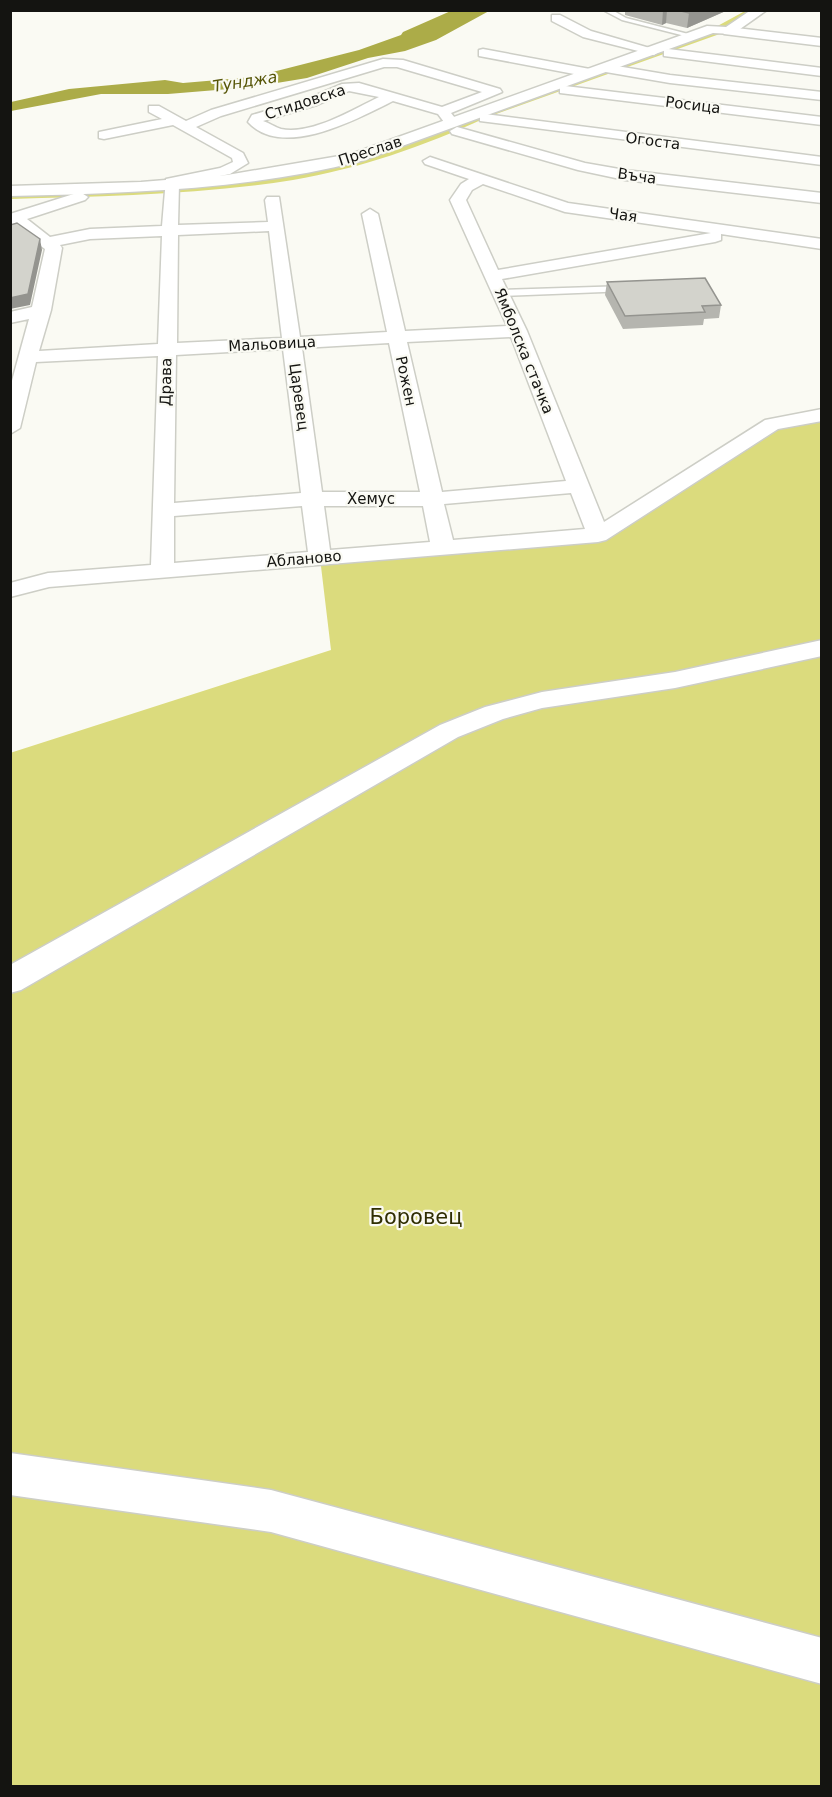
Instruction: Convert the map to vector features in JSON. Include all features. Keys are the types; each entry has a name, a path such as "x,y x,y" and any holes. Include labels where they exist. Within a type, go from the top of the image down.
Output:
{"main road":[{"name":"Преслав","path":"720,30 745,10"},
{"name":"Преслав","path":"10,191 171,189 323,166 355,158 451,121 597,71 661,52 693,36 720,30 761,10"}],"street":[{"path":"556,18 587,34 661,52 806,52"},
{"path":"720,30 806,52 822,72"},
{"path":"568,40 587,34"},
{"path":"528,62 540,56 540,49"},
{"path":"779,116 786,92 806,52"},
{"path":"483,53 528,62 597,71 822,96"},
{"path":"104,135 182,123 383,63 398,63 495,92 451,121"},
{"name":"Стидовска","path":"359,87 347,87 312,102 257,118 255,122 279,133 295,133 349,117 392,96"},
{"name":"Въча","path":"359,87 392,96 451,121 583,166 625,175 822,198"},
{"name":"Росица","path":"565,90 822,120"},
{"path":"154,109 238,156 241,163 219,172 178,178 171,182 171,189"},
{"name":"Огоста","path":"484,118 822,161"},
{"path":"777,226 790,193 800,118"},
{"name":"Чая","path":"430,161 565,207 742,233 777,226 822,244"},
{"name":"Ямболска стачка","path":"482,178 466,187 458,200 518,332 598,535"},
{"name":"Драва","path":"162,571 171,189"},
{"path":"13,219 80,197"},
{"name":"Царевец","path":"273,200 320,558"},
{"name":"Рожен","path":"370,214 443,548"},
{"path":"10,428 27,357 42,310 54,248 13,219"},
{"path":"48,242 90,234 276,226"},
{"path":"497,285 742,233"},
{"path":"10,318 42,310"},
{"name":"Мальовица","path":"27,357 518,332"},
{"path":"598,535 771,424 822,415"},
{"name":"Хемус","path":"163,510 313,499 433,499 578,486"},
{"name":"Абланово","path":"10,590 48,580 598,535"},
{"path":"10,981 449,730 494,713 542,700 675,680 822,648"},
{"path":"10,1474 271,1511 822,1660"}],"lane":[{"path":"606,10 624,19 693,36"},
{"path":"497,285 632,288"}],"green space":[{"path":"745,11 761,11 728,31 485,118 415,147 342,170 293,180 223,189 11,199 10,191 83,189 323,166 712,29"},
{"name":"Боровец","path":"821,415 821,1786 11,1786 10,753 331,650 320,558 598,535 772,424"}],"water":[{"name":"Тунджа","path":"453,10 489,11 436,40 405,51 368,58 307,78 253,87 168,94 101,94 11,111 11,102 69,89 165,80 183,83 253,77 359,50 401,35 403,32"}],"building":[{"path":"677,10 696,10 689,13"},
{"path":"17,223 40,239 28,294 10,298 10,225"},
{"path":"705,278 721,305 702,306 705,312 625,316 607,282"}]}
